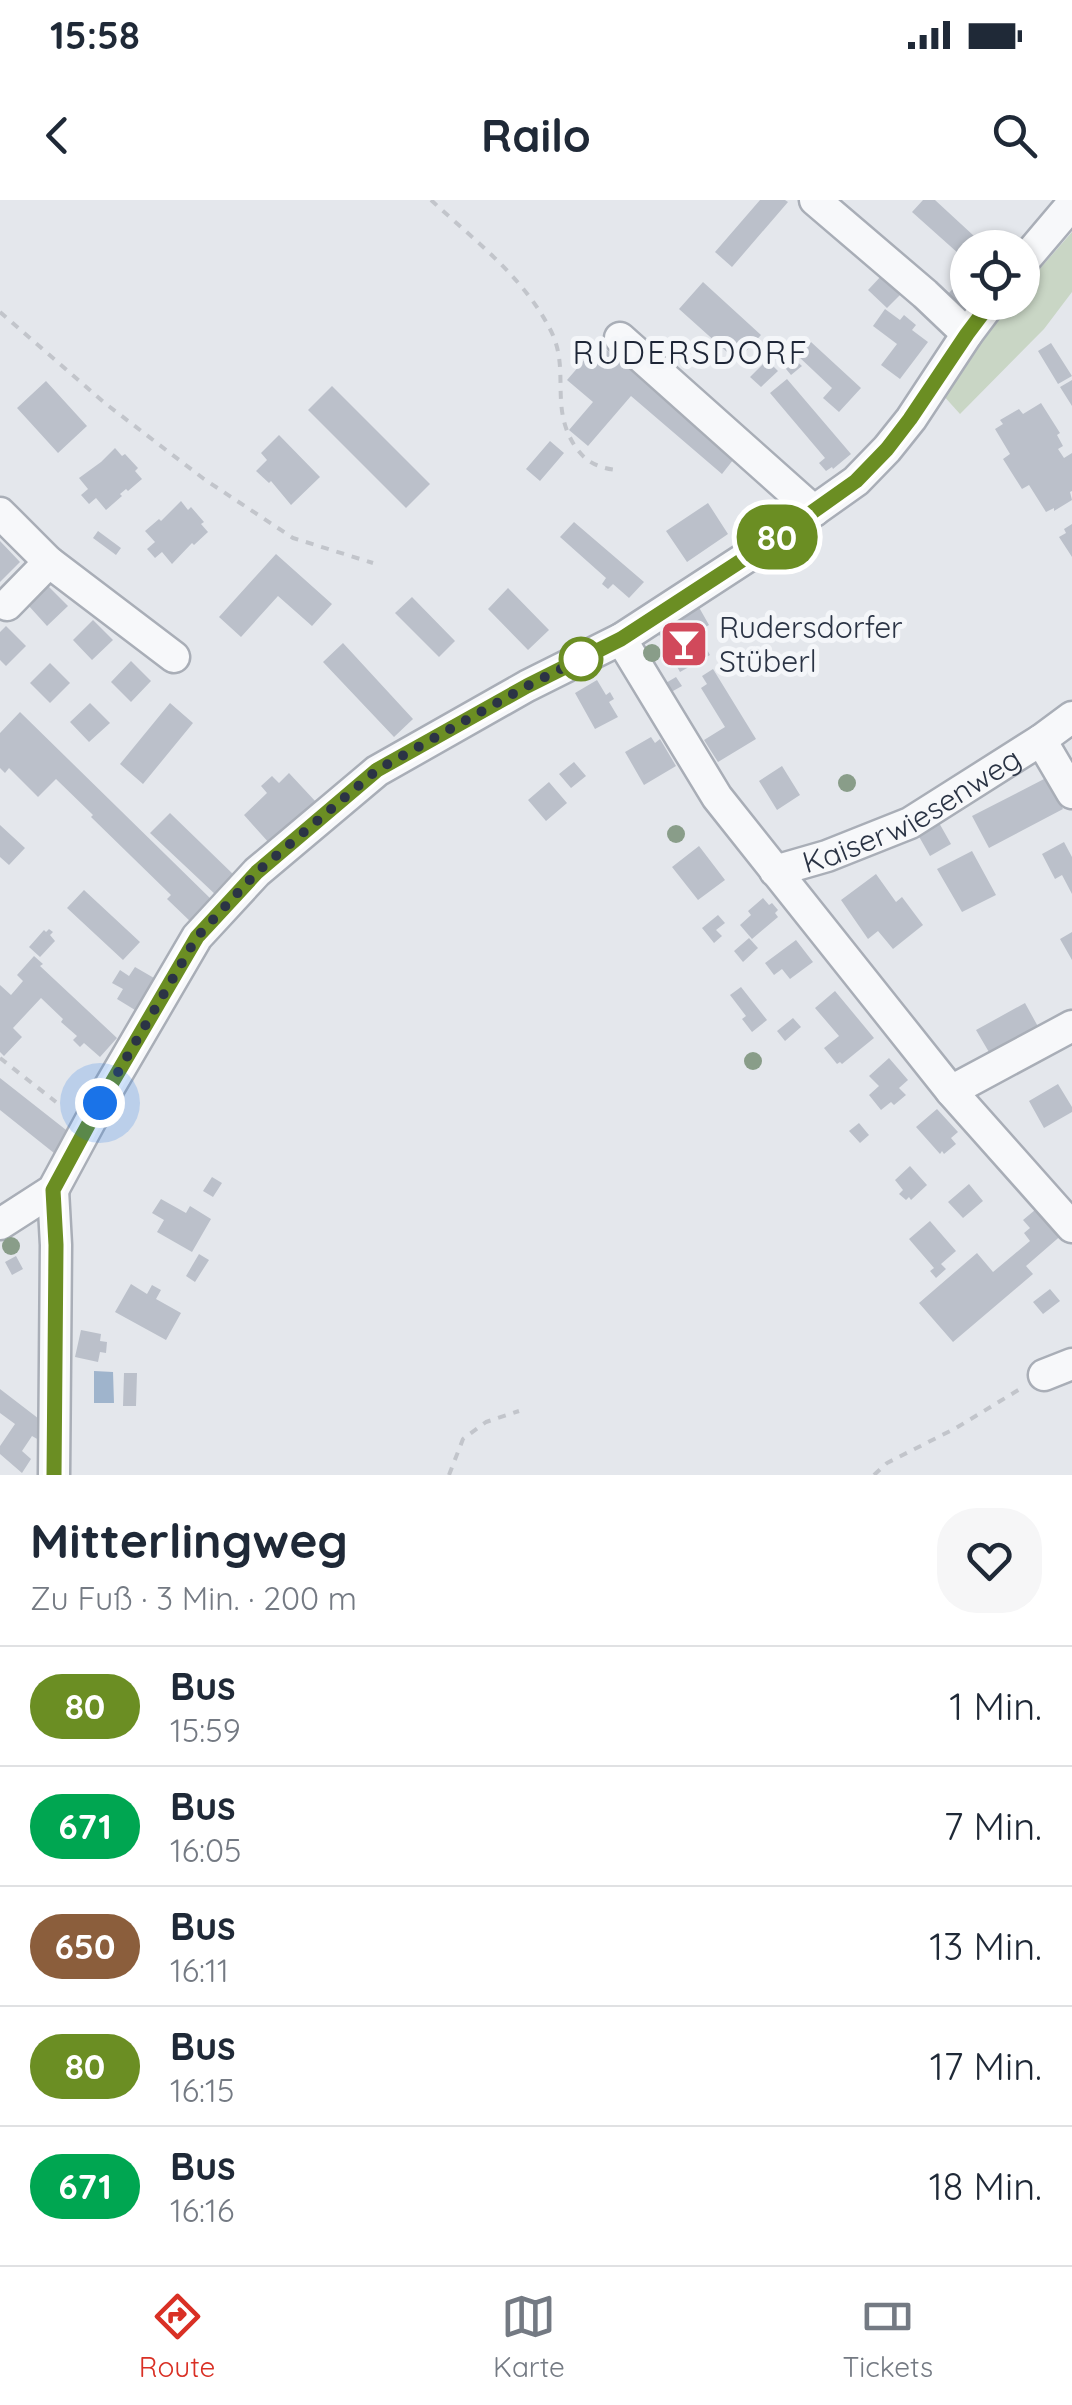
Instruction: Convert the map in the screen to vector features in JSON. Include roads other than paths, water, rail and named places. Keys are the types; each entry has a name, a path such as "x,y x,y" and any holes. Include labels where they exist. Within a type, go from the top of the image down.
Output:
{"street":[{"path":"815,200 967,334"},
{"path":"1040,242 1072,204"},
{"path":"0,1224 53,1190 197,937 257,872 377,770 527,686 621,639 856,481 910,419 978,320"},
{"path":"620,338 814,511"},
{"path":"0,513 49,562 174,658"},
{"path":"7,605 49,562"},
{"path":"621,639 717,798 951,1091 1071,1225"},
{"name":"Kaiserwiesenweg","path":"775,871 910,823 1072,717"},
{"name":"Kaiserwiesenweg","path":"1041,740 1072,792"},
{"path":"951,1091 1072,1026"},
{"path":"53,1190 54,1475"}],"water":[{"path":"94,1371 113,1372 114,1403 94,1403"}],"place":[{"name":"Rudersdorfer Stüberl","path":"684,644"}],"district":[{"name":"RUDERSDORF","path":"691,352"}]}
